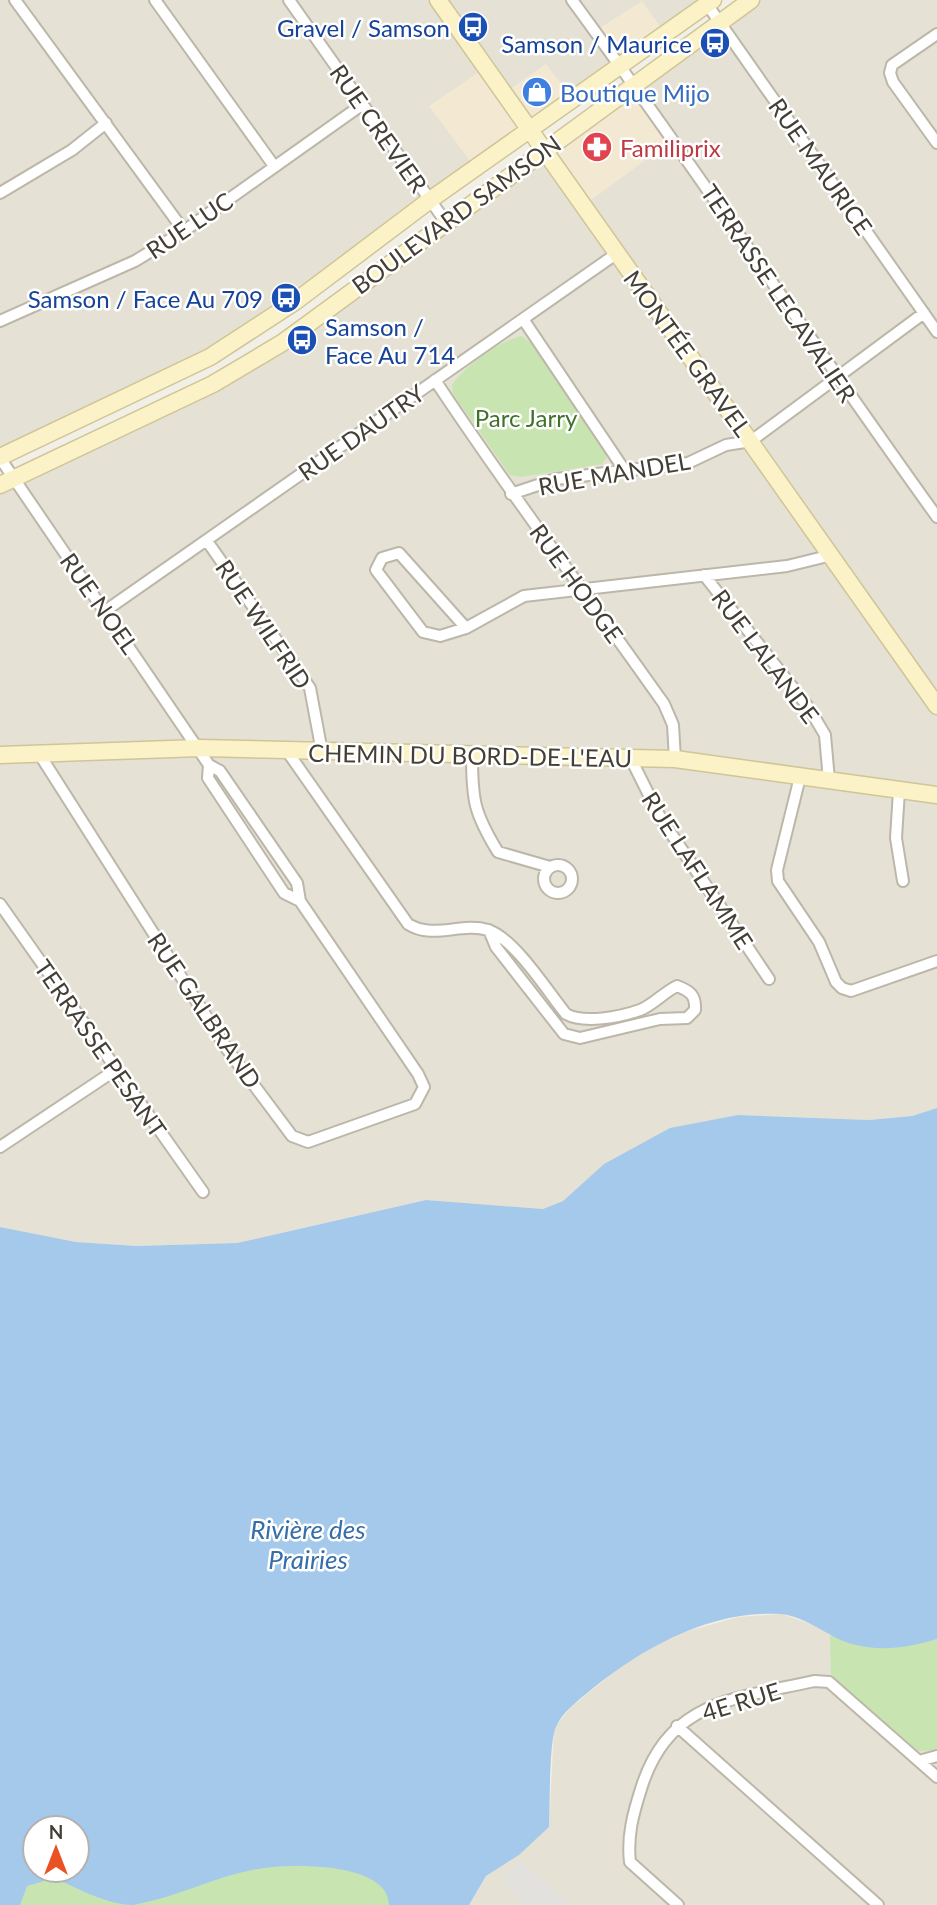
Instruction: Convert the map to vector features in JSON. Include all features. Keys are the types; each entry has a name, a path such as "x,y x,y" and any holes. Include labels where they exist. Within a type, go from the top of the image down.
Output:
{"street":[{"path":"15,0 184,231"},
{"path":"155,0 274,166"},
{"name":"RUE CREVIER","path":"289,0 445,221"},
{"name":"MONTÉE GRAVEL","path":"438,0 937,706"},
{"name":"TERRASSE LECAVALIER","path":"572,0 635,83 838,379 937,517"},
{"name":"BOULEVARD SAMSON","path":"7,482 213,384 282,343 445,221 751,0"},
{"name":"BOULEVARD SAMSON","path":"0,458 210,357 296,301 430,200 531,131 708,1"},
{"name":"RUE MAURICE","path":"708,1 937,332"},
{"path":"937,33 892,65 890,73 893,82 937,143"},
{"name":"RUE LUC","path":"0,321 135,261 184,231 363,104"},
{"path":"0,193 72,150 106,122"},
{"name":"RUE DAUTRY","path":"106,611 616,254"},
{"name":"RUE MANDEL","path":"511,494 556,479 688,463 726,445 751,441 924,313"},
{"path":"523,319 625,471"},
{"name":"RUE HODGE","path":"435,380 511,494 585,591 664,704 673,725 675,759"},
{"name":"RUE NOEL","path":"0,458 7,482 106,611 209,765 220,771 296,883 300,901 424,1087"},
{"name":"RUE WILFRID","path":"206,541 310,688 322,752"},
{"path":"466,628 399,553 382,558 376,570 423,632 440,636 466,628 524,596 787,566 832,555"},
{"name":"RUE LALANDE","path":"704,575 809,708 825,735 829,780"},
{"name":"CHEMIN DU BORD-DE-L'EAU","path":"0,755 200,748 675,759 937,795"},
{"path":"287,751 408,924 428,932 472,928 488,930 505,939 566,1014 578,1021 642,1009 660,993 677,986 690,991 696,1001 695,1010 687,1018 660,1019 574,1038 564,1034 496,947 488,930"},
{"name":"RUE GALBRAND","path":"40,755 227,1049 292,1136 308,1142 415,1104 424,1087"},
{"path":"472,755 472,797 478,820 498,852 550,867"},
{"name":"RUE LAFLAMME","path":"631,759 660,817 769,979"},
{"path":"800,777 777,870 778,881 818,942 836,982 842,989 851,990 937,961"},
{"path":"900,791 896,838 903,881"},
{"name":"TERRASSE PESANT","path":"0,904 203,1192"},
{"path":"574,1038 578,1021"},
{"path":"0,1147 117,1069"},
{"name":"4E RUE","path":"678,1905 630,1862 627,1842 648,1765 664,1739 677,1726 703,1709 725,1701 814,1681 829,1682 919,1761"},
{"path":"677,1726 878,1905"},
{"path":"919,1761 937,1756"},
{"path":"919,1761 937,1777"}],"shaded area":[{"path":"0,0 711,0 210,357 0,457"},
{"path":"752,0 937,0 937,1108 912,1116 869,1120 738,1115 604,1164 563,1201 543,1209 426,1200 237,1243 137,1246 76,1242 0,1227 0,485 213,384"},
{"path":"642,1 665,33 620,64 595,31"},
{"path":"546,64 573,99 476,169 429,106 485,68 504,93"},
{"path":"635,84 674,139 583,206 544,150"},
{"path":"782,1614 819,1627 830,1635 924,1643 937,1639 937,1905 469,1905 486,1876 519,1855 549,1827 554,1729 570,1708 619,1668 671,1636 738,1617"},
{"path":"520,1860 570,1905 516,1905 521,1899 501,1881"}],"green space":[{"name":"Parc Jarry","path":"522,336 532,344 602,447 607,458 602,464 521,477 510,475 453,394 452,385 474,362 493,348"},
{"path":"830,1635 856,1644 883,1647 937,1639 937,1750 918,1751 831,1677"},
{"path":"413,1824 412,1905 0,1905 21,1884 91,1884 91,1868"}],"water":[{"name":"Rivière des Prairies","path":"937,1108 937,1639 896,1648 868,1647 842,1640 793,1616 754,1614 704,1625 656,1646 612,1674 563,1716 556,1727 552,1746 549,1827 519,1855 486,1876 469,1905 389,1905 384,1890 372,1880 354,1872 309,1866 252,1870 163,1898 133,1905 123,1904 103,1899 68,1884 91,1884 91,1814 21,1814 21,1884 34,1884 27,1886 20,1905 0,1905 0,1227 76,1242 137,1246 237,1243 426,1200 543,1209 563,1201 604,1164 670,1128 738,1115 869,1120 912,1116"}],"place":[{"name":"Gravel / Samson","path":"473,27"},
{"name":"Samson / Maurice","path":"715,43"},
{"name":"Boutique Mijo","path":"537,92"},
{"name":"Familiprix","path":"597,147"},
{"name":"Samson / Face Au 709","path":"286,298"},
{"name":"Samson / Face Au 714","path":"302,340"}]}
